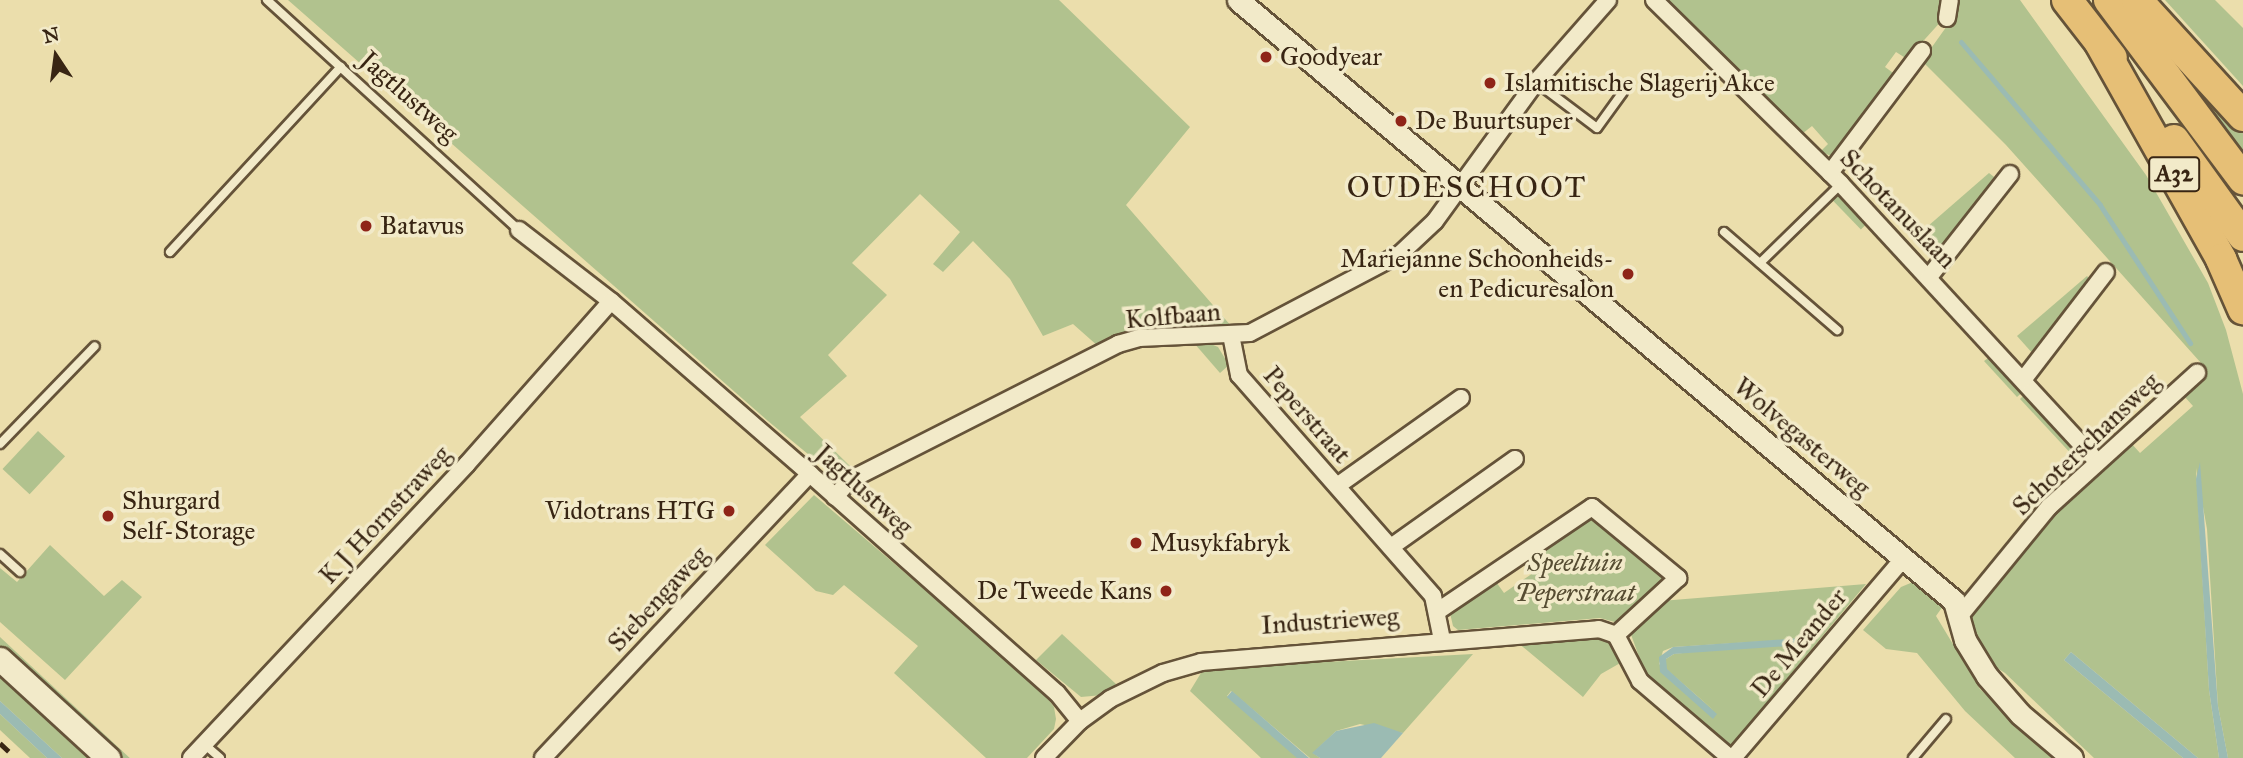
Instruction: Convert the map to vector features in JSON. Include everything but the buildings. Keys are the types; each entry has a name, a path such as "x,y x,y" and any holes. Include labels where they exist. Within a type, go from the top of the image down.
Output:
{"highway":[{"name":"A32","path":"2067,0 2243,236"},
{"name":"A32","path":"2109,0 2243,180"},
{"path":"2137,0 2243,116"},
{"name":"A32","path":"2100,43 2221,259 2243,309"}],"main road":[{"path":"0,659 108,758"}],"street":[{"name":"Wolvegasterweg","path":"1238,0 1954,601 1968,648 1987,676 2020,714 2072,758"},
{"name":"Kolfbaan","path":"835,497 850,480 1118,344 1139,338 1250,333 1400,254 1435,221 1536,82 1608,0"},
{"name":"Schotanuslaan","path":"1654,0 1835,178 2096,461"},
{"path":"1947,18 1950,0"},
{"path":"1835,178 1922,51"},
{"path":"1929,277 2010,174"},
{"name":"Jagtlustweg","path":"519,230 611,301 810,474 1057,693 1080,721"},
{"path":"2023,380 2106,272"},
{"name":"K J Hornstraweg","path":"191,758 467,464 611,301"},
{"name":"Peperstraat","path":"1231,335 1239,375 1433,596 1438,611 1441,640"},
{"name":"Schoterschansweg","path":"1958,618 2039,518 2096,461 2197,373"},
{"name":"Peperstraat","path":"1337,486 1461,398"},
{"path":"1391,547 1515,458"},
{"name":"Siebengaweg","path":"543,758 810,474"},
{"path":"1438,611 1592,507 1678,578 1616,635 1630,665 1640,681 1731,758"},
{"name":"De Meander","path":"1731,758 1903,559"},
{"name":"Industrieweg","path":"1044,758 1080,721 1135,686 1201,662 1599,628 1616,635"}],"lane":[{"name":"Jagtlustweg","path":"267,0 519,230"},
{"path":"170,252 341,67"},
{"path":"1536,82 1597,128 1623,92"},
{"path":"1760,263 1835,178"},
{"path":"1724,232 1837,330"},
{"path":"0,444 95,346"},
{"path":"0,554 20,572"},
{"path":"1913,758 1947,719"},
{"path":"204,744 220,758"}],"green space":[{"path":"288,0 1059,0 1190,127 1126,205 1232,327 1099,347 1073,324 1043,336 1010,279 973,241 943,272 933,264 960,232 920,194 852,263 887,295 828,355 847,376 800,417 853,469 835,470 820,464 768,421"},
{"path":"1660,0 1944,0 1944,18 1907,59 1896,52 1885,67 1896,75 1832,156 1820,152 1828,144 1812,126 1802,134 1676,10 1673,13"},
{"path":"1959,0 2020,0 2146,175 2208,283 2226,330 2243,394 2243,758 2228,758 2218,706 2207,529 2196,468 2209,690 2219,758 2198,758 2071,652 2064,660 2183,758 2094,758 2005,673 1986,661 1966,623 2055,510 2131,443 2140,453 2193,406 2184,396 2202,380 2194,370 2201,363 2006,145 1922,61 1959,9"},
{"path":"2165,0 2215,0 2243,28 2243,86"},
{"path":"2175,60 2243,125 2243,152"},
{"path":"1989,173 1998,180 1938,252 1920,233"},
{"path":"1841,193 1869,222 1861,229 1833,201"},
{"path":"2087,276 2093,283 2035,356 2017,336"},
{"path":"1206,342 1218,347 1229,365 1220,373 1194,343"},
{"path":"1991,356 2025,390 2017,397 1984,361"},
{"path":"2027,392 2079,452 2075,458 2020,399"},
{"path":"38,431 65,456 30,494 3,469"},
{"path":"814,495 1041,689 1054,707 1054,729 1027,758 986,758 894,673 918,646 844,585 833,595 816,591 765,545"},
{"name":"Speeltuin Peperstraat","path":"1590,513 1671,580 1622,624 1600,618 1458,630 1453,626 1450,613 1494,579 1504,593 1546,564 1536,549"},
{"path":"50,545 104,596 122,580 142,597 65,680 0,622 0,568 17,582"},
{"path":"1913,582 1943,606 1936,616 1980,689 2055,758 2015,758 1965,711 1917,653 1886,649 1863,630 1901,587"},
{"path":"1866,584 1749,724 1732,758 1646,676 1629,629 1661,601","holes":["1802,639 1674,654 1666,659 1666,669 1717,713 1659,664 1663,651 1673,647"]},
{"path":"1062,634 1116,684 1103,695 1081,697 1036,660"},
{"path":"0,637 130,758 117,758 0,649"},
{"path":"1602,638 1615,644 1622,662 1601,674 1583,697 1517,642"},
{"path":"1473,654 1403,733 1360,724 1336,731 1313,753 1320,758 1310,758 1231,691 1227,696 1298,758 1261,758 1190,691 1201,673 1212,668"},
{"path":"0,673 93,758 62,758 0,701"},
{"path":"0,714 47,758 30,758 0,730"}],"water":[{"path":"2200,462 2218,706 2228,758 2219,758 2209,690 2196,479"},
{"path":"1802,638 1803,645 1674,654 1666,659 1667,669 1717,714 1713,719 1660,672 1659,657 1673,647"},
{"path":"2071,652 2198,758 2183,758 2064,660"},
{"path":"1232,691 1309,758 1297,758 1227,697"},
{"path":"0,701 62,758 47,758 0,714"},
{"path":"1374,723 1403,733 1381,758 1320,758 1312,753 1336,731"}],"waterway":[{"path":"1961,42 2100,205 2190,343"}],"railway":[{"path":"0,743 16,758"}],"place":[{"name":"Goodyear","path":"1266,57"},
{"name":"Islamitische Slagerij Akce","path":"1490,83"},
{"name":"De Buurtsuper","path":"1401,121"},
{"name":"Batavus","path":"366,226"},
{"name":"Mariejanne Schoonheids- en Pedicuresalon","path":"1628,274"},
{"name":"Vidotrans HTG","path":"729,511"},
{"name":"Shurgard Self-Storage","path":"108,516"},
{"name":"Musykfabryk","path":"1136,543"},
{"name":"De Tweede Kans","path":"1166,591"}],"district":[{"name":"OUDESCHOOT","path":"1467,187"}]}
